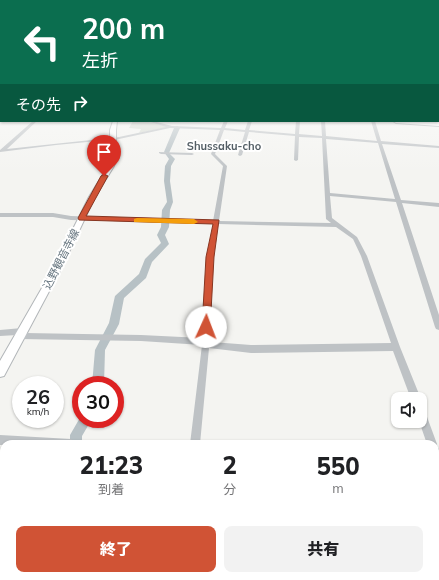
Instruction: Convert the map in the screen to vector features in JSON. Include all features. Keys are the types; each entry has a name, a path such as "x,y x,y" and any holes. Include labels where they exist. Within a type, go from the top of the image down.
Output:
{"highway":[{"path":"410,122 439,124"}],"main road":[{"name":"込野観音寺線","path":"0,372 58,267 113,160 113,130 115,122"}],"street":[{"path":"1,151 34,122"},
{"path":"153,122 172,127 223,129 439,147"},
{"path":"195,440 206,342 210,257 217,222 225,166 212,154 226,122"},
{"path":"240,155 250,122"},
{"path":"296,160 298,122"},
{"path":"323,122 329,219 355,238 364,256 413,392"},
{"path":"373,122 435,303 439,327"},
{"path":"1,151 72,142 113,139 172,127"},
{"path":"161,153 192,154"},
{"path":"327,194 439,205"},
{"path":"0,215 53,214 82,218 336,224"},
{"path":"0,333 206,342 210,345 251,349 396,346"},
{"path":"427,428 431,440"}],"shaded area":[{"path":"132,122 149,122 168,127 139,133 141,129 129,128"}],"waterway":[{"path":"167,152 177,128"},
{"path":"99,376 100,350 114,324 120,296 143,276 148,261 165,244 161,235 165,227 166,210 170,202 167,181 168,166 172,159 168,154"},
{"path":"76,440 76,435 80,428"}],"slow traffic":[{"path":"137,221 194,222"}],"district":[{"name":"Shussaku-cho","path":"224,146"}],"route":[{"path":"104,176 82,218 151,222 217,222 210,257 206,327"}]}
